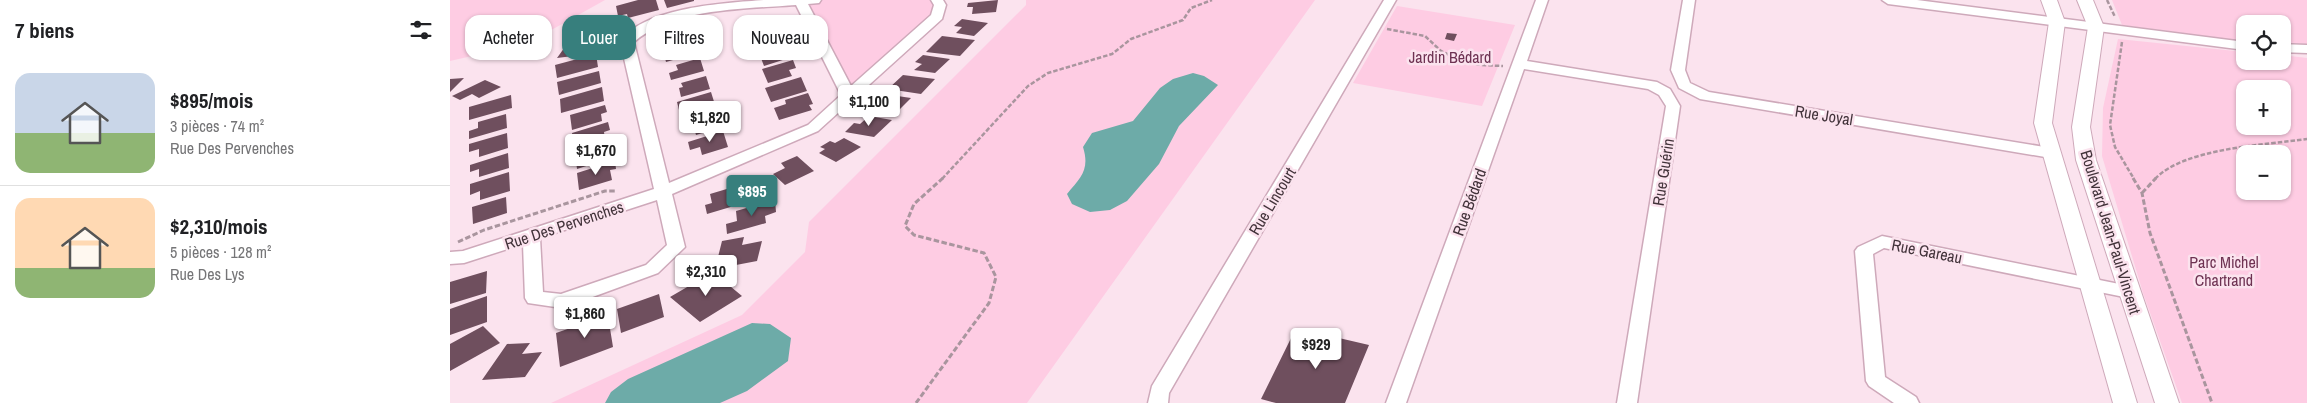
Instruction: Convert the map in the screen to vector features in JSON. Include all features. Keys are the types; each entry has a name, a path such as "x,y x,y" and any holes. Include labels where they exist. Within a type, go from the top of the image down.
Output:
{"street":[{"path":"531,235 534,298 562,301 652,269 676,247 627,41 633,32 648,24 707,9 815,0"},
{"name":"Rue Des Pervenches","path":"457,257 663,192 812,128 938,16 940,5 937,0"},
{"name":"Rue Lincourt","path":"1158,403 1159,392 1390,0"},
{"name":"Rue Bédard","path":"1396,403 1542,0"},
{"name":"Rue Joyal","path":"1689,0 1678,70 1684,85 1705,96 2051,153"},
{"path":"1888,0 2236,45"},
{"path":"2049,0 2057,22 2043,123 2125,403"},
{"path":"2084,0 2096,27"},
{"path":"800,1 849,96"},
{"name":"Boulevard Jean-Paul-Vincent","path":"2096,27 2081,127 2086,160 2167,403"},
{"path":"2291,48 2307,49"},
{"name":"Rue Guérin","path":"1518,64 1652,86 1665,92 1673,106 1627,403"},
{"name":"Rue Gareau","path":"1909,403 1876,381 1864,251 1882,242 2129,292"}],"path":[{"path":"916,403 989,303 996,278 984,253 914,235 905,226 914,204 931,191 1028,86 1048,74 1112,54 1131,39 1183,20 1191,8 1212,0"},
{"path":"1374,27 1425,36 1436,49 1457,60 1489,67 1518,64"},
{"path":"2121,30 2122,45 2110,125 2114,147 2142,193 2150,233 2212,403"},
{"path":"2142,193 2164,169 2193,156 2307,138"},
{"path":"450,246 484,230 605,191 624,191"}],"green space":[{"path":"450,0 605,0 578,15 562,15 562,24 552,30 552,15 465,15 465,58 450,61"},
{"path":"937,0 937,16 849,96 828,55 828,15 807,15 800,1"},
{"path":"1026,0 1315,0 1027,403 551,403 742,315 805,252 809,222 1026,5"},
{"path":"2112,0 2307,0 2307,44 2291,43 2291,15 2236,15 2236,40 2122,25"},
{"name":"Jardin Bédard","path":"1397,6 1515,25 1482,106 1353,83"},
{"name":"Parc Michel Chartrand","path":"2118,39 2236,51 2236,70 2291,70 2291,56 2307,58 2307,403 2182,403 2143,293 2102,156 2103,108"}],"shaded area":[{"path":"1193,73 1204,76 1218,85 1179,126 1159,164 1127,201 1110,210 1090,212 1072,204 1067,194 1083,173 1085,155 1083,147 1092,133 1133,121 1160,88 1173,79"},
{"path":"752,323 770,324 791,338 788,361 747,391 720,403 605,403 611,392 628,379"}],"building":[{"path":"638,0 656,0 659,10 636,16 618,15 616,6"},
{"path":"664,0 694,0 694,1 667,8"},
{"path":"998,0 996,12 972,14 973,7 967,7 968,3"},
{"path":"962,19 988,23 974,36 956,33 962,27 954,26"},
{"path":"1447,33 1457,34 1454,41 1445,39"},
{"path":"942,36 975,40 960,56 926,52"},
{"path":"562,51 562,57 557,58"},
{"path":"923,55 950,59 935,73 914,70 922,64 915,62"},
{"path":"574,60 597,60 598,67 557,78 555,65"},
{"path":"701,60 704,71 671,80 669,73 678,70 676,65"},
{"path":"762,60 783,60 764,66"},
{"path":"793,60 796,68 789,70 792,76 768,83 762,69"},
{"path":"599,71 601,83 559,95 557,82"},
{"path":"903,75 935,79 921,94 888,89"},
{"path":"706,76 710,89 681,97 679,88 683,87 681,83"},
{"path":"801,77 807,91 771,102 765,88"},
{"path":"464,78 450,92 450,79"},
{"path":"485,80 501,87 479,98 472,94 460,100 452,96"},
{"path":"602,87 604,101 561,113 560,99"},
{"path":"711,92 716,108 691,115 688,108 679,110 677,102"},
{"path":"808,93 813,104 809,105 812,110 779,120 774,108 786,104 785,100"},
{"path":"884,94 911,98 894,115 874,111 881,105 873,104"},
{"path":"511,95 512,108 469,120 469,107"},
{"path":"605,105 607,112 601,114 602,121 572,130 570,115"},
{"path":"717,113 722,127 696,135 694,128 685,130 683,123"},
{"path":"506,114 507,128 469,139 469,131 478,128 478,122"},
{"path":"869,116 892,120 874,137 845,132 854,123 860,124"},
{"path":"608,122 610,130 604,132 605,139 574,148 572,133"},
{"path":"723,131 728,147 702,155 700,147 690,150 688,142"},
{"path":"507,133 508,148 479,157 479,149 469,152 469,144"},
{"path":"844,138 861,147 836,162 819,153 825,149 820,147 830,141 835,143"},
{"path":"612,142 613,148 607,150 608,159 577,169 575,153"},
{"path":"508,153 509,168 479,177 479,169 470,172 470,165"},
{"path":"797,156 814,171 785,185 773,174 785,168 781,163"},
{"path":"615,161 616,169 610,170 612,180 579,190 577,173"},
{"path":"509,172 510,191 480,200 480,191 470,195 470,184"},
{"path":"740,185 744,203 707,214 705,205 712,203 710,194"},
{"path":"506,197 507,213 473,224 472,207"},
{"path":"775,200 776,212 765,216 766,223 727,234 726,224 737,221 736,211"},
{"path":"744,237 742,245 762,241 757,261 715,269 722,241"},
{"path":"487,271 486,293 450,304 450,282"},
{"path":"713,272 742,296 700,322 670,297"},
{"path":"659,294 664,317 621,333 617,309"},
{"path":"487,296 487,322 450,335 450,309"},
{"path":"607,310 613,347 560,367 556,333 582,324 581,320"},
{"path":"483,326 500,343 450,371 450,344"},
{"path":"1296,328 1369,345 1345,403 1276,403 1261,399"},
{"path":"530,343 522,354 542,352 525,377 482,380 507,344"}]}
